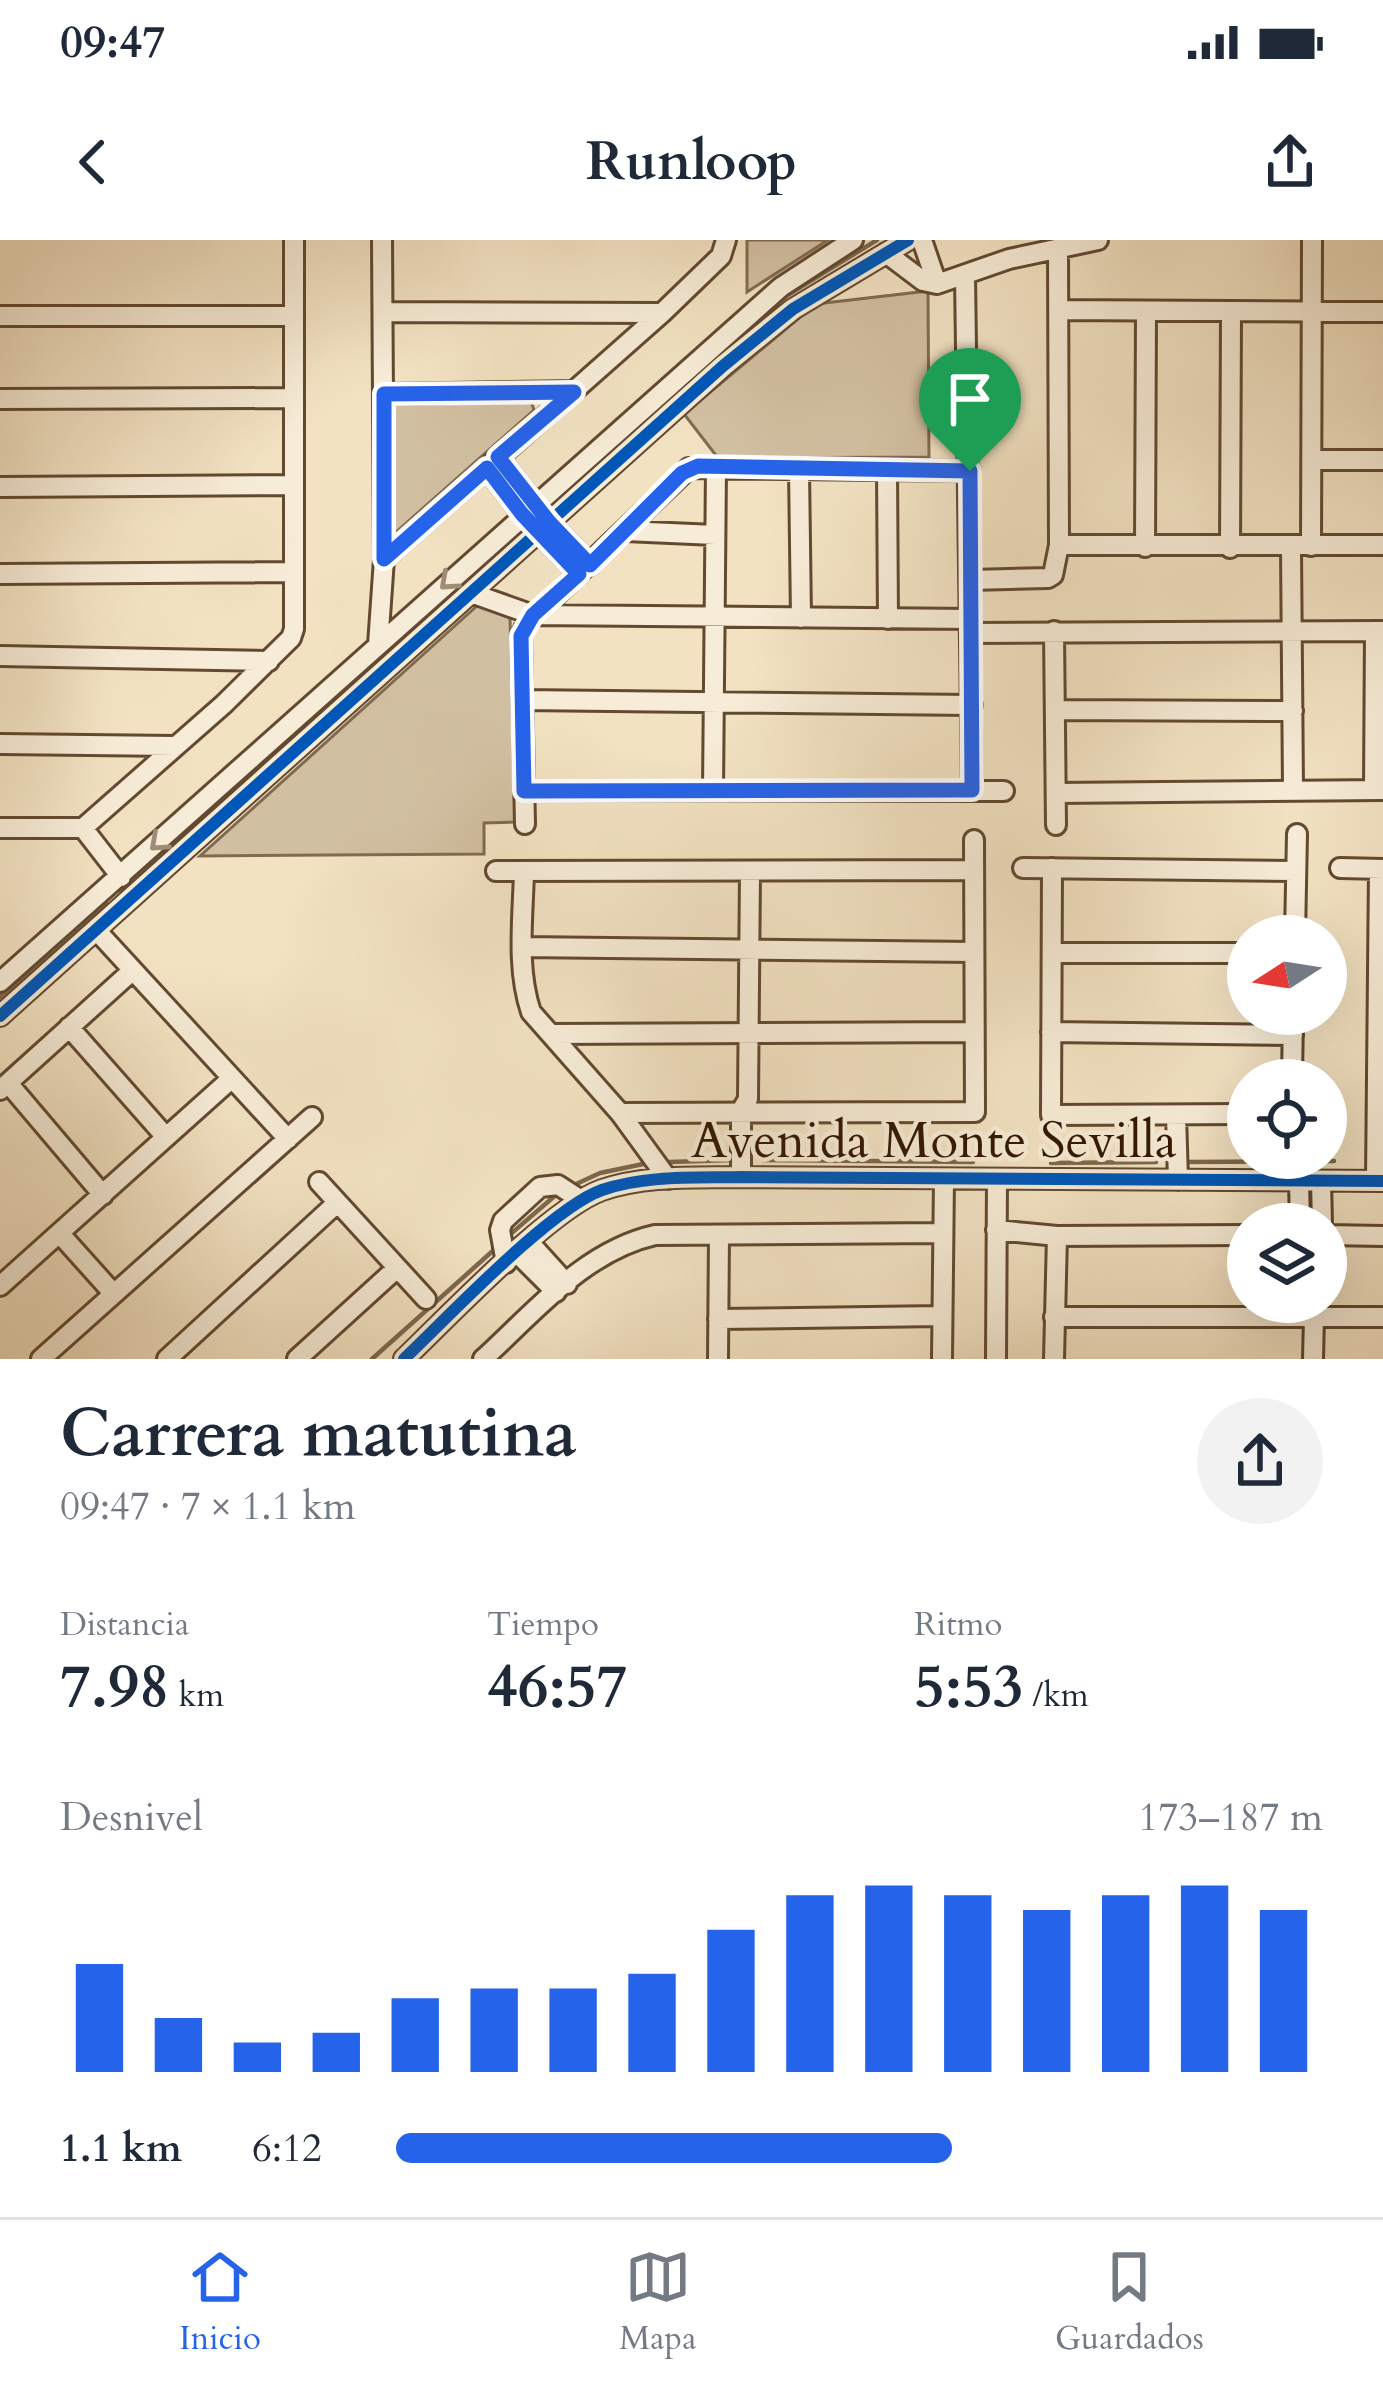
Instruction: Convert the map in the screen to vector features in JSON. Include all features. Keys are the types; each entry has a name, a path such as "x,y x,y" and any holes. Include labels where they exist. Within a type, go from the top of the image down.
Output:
{"street":[{"path":"0,828 82,828 291,638 294,240"},
{"path":"378,645 384,559 382,240"},
{"path":"384,559 662,314 721,256 726,240"},
{"path":"0,982 781,287 853,240"},
{"path":"0,1016 775,323 908,240"},
{"path":"922,240 937,284"},
{"path":"886,253 923,281 937,284 1009,259 1098,240"},
{"path":"1293,790 1289,634 1312,460 1312,240"},
{"path":"971,580 1053,575 1059,545 1058,249"},
{"path":"965,275 972,790"},
{"path":"1059,310 1383,313"},
{"path":"384,312 662,314"},
{"path":"1145,547 1146,312"},
{"path":"1230,548 1232,314"},
{"path":"0,316 292,316"},
{"path":"384,394 574,392"},
{"path":"0,399 292,398"},
{"path":"1312,460 1383,460"},
{"path":"493,463 584,569"},
{"path":"525,824 521,636 533,615 689,468 970,471"},
{"path":"713,790 716,468"},
{"path":"799,469 801,618"},
{"path":"887,470 887,619"},
{"path":"0,487 292,485"},
{"path":"625,531 715,535"},
{"path":"1059,545 1383,545"},
{"path":"0,574 295,572"},
{"path":"471,592 533,615 887,619 1054,631 1379,631 1378,790 1057,793"},
{"path":"1054,631 1056,825"},
{"path":"0,656 269,661"},
{"path":"522,700 972,705"},
{"path":"1055,710 1293,711"},
{"path":"0,745 175,746"},
{"path":"524,791 1004,791"},
{"path":"82,828 122,877"},
{"path":"1295,915 1297,834"},
{"path":"620,1113 748,1107 976,1112 974,840"},
{"path":"1023,868 1296,871"},
{"path":"1052,868 1051,1031 1227,1034"},
{"path":"1340,868 1381,869 1379,1181"},
{"path":"496,871 973,870"},
{"path":"524,871 522,947 531,1012 620,1113 668,1178"},
{"path":"747,1178 750,871"},
{"path":"104,892 121,909"},
{"path":"97,931 288,1139"},
{"path":"522,947 974,952"},
{"path":"1052,953 1227,953"},
{"path":"103,1195 4,1087 132,970"},
{"path":"69,1028 165,1136"},
{"name":"Avenida Monte Sevilla","path":"1051,1031 1051,1115 1227,1114"},
{"path":"552,1034 974,1032"},
{"path":"1292,1059 1293,1035"},
{"path":"0,1286 232,1079"},
{"path":"1171,1115 1172,1180"},
{"path":"41,1359 312,1117"},
{"name":"Avenida Monte Sevilla","path":"404,1359 518,1253 581,1200 602,1190 668,1178 1379,1181"},
{"path":"942,1359 944,1179"},
{"path":"996,1359 997,1179"},
{"path":"1299,1181 1300,1203"},
{"path":"1322,1181 1322,1203"},
{"path":"319,1182 426,1299"},
{"path":"561,1288 518,1253 500,1230 503,1221 541,1187 558,1185 581,1200"},
{"path":"166,1359 337,1203"},
{"path":"997,1230 1057,1235 1227,1235"},
{"path":"483,1359 597,1256 626,1242 655,1235 943,1233"},
{"path":"61,1235 113,1293"},
{"path":"1054,1359 1057,1235"},
{"path":"1347,1235 1383,1236"},
{"path":"718,1236 718,1359"},
{"path":"297,1359 397,1268"},
{"path":"718,1319 942,1316"},
{"path":"1054,1317 1227,1316"},
{"path":"1347,1316 1383,1317"},
{"path":"1313,1359 1314,1323"}],"shaded area":[{"path":"747,240 828,240 747,292"},
{"path":"928,291 929,457 718,458 684,414 816,304"},
{"path":"531,401 534,410 395,533 391,531 391,402"},
{"path":"478,605 510,618 515,822 484,823 484,854 200,856"}],"waterway":[{"path":"744,332 786,296 877,240"},
{"path":"120,890 415,625"},
{"path":"0,997 106,903"},
{"path":"669,1162 732,1160"},
{"path":"763,1160 973,1162"},
{"path":"1051,1163 1156,1162"},
{"path":"1186,1162 1227,1162"},
{"path":"574,1185 600,1173 648,1163"},
{"path":"507,1237 557,1194"},
{"path":"372,1359 496,1248"}],"cycle path":[{"path":"0,1016 723,366 793,309 908,240"},
{"path":"404,1359 556,1218 602,1190 636,1182 741,1177 1383,1181"}],"route":[{"path":"574,392 498,457 590,565 689,468 970,471 972,790 524,791 521,636 533,615 579,574 522,514 487,468 384,559 384,394 574,392"}]}
